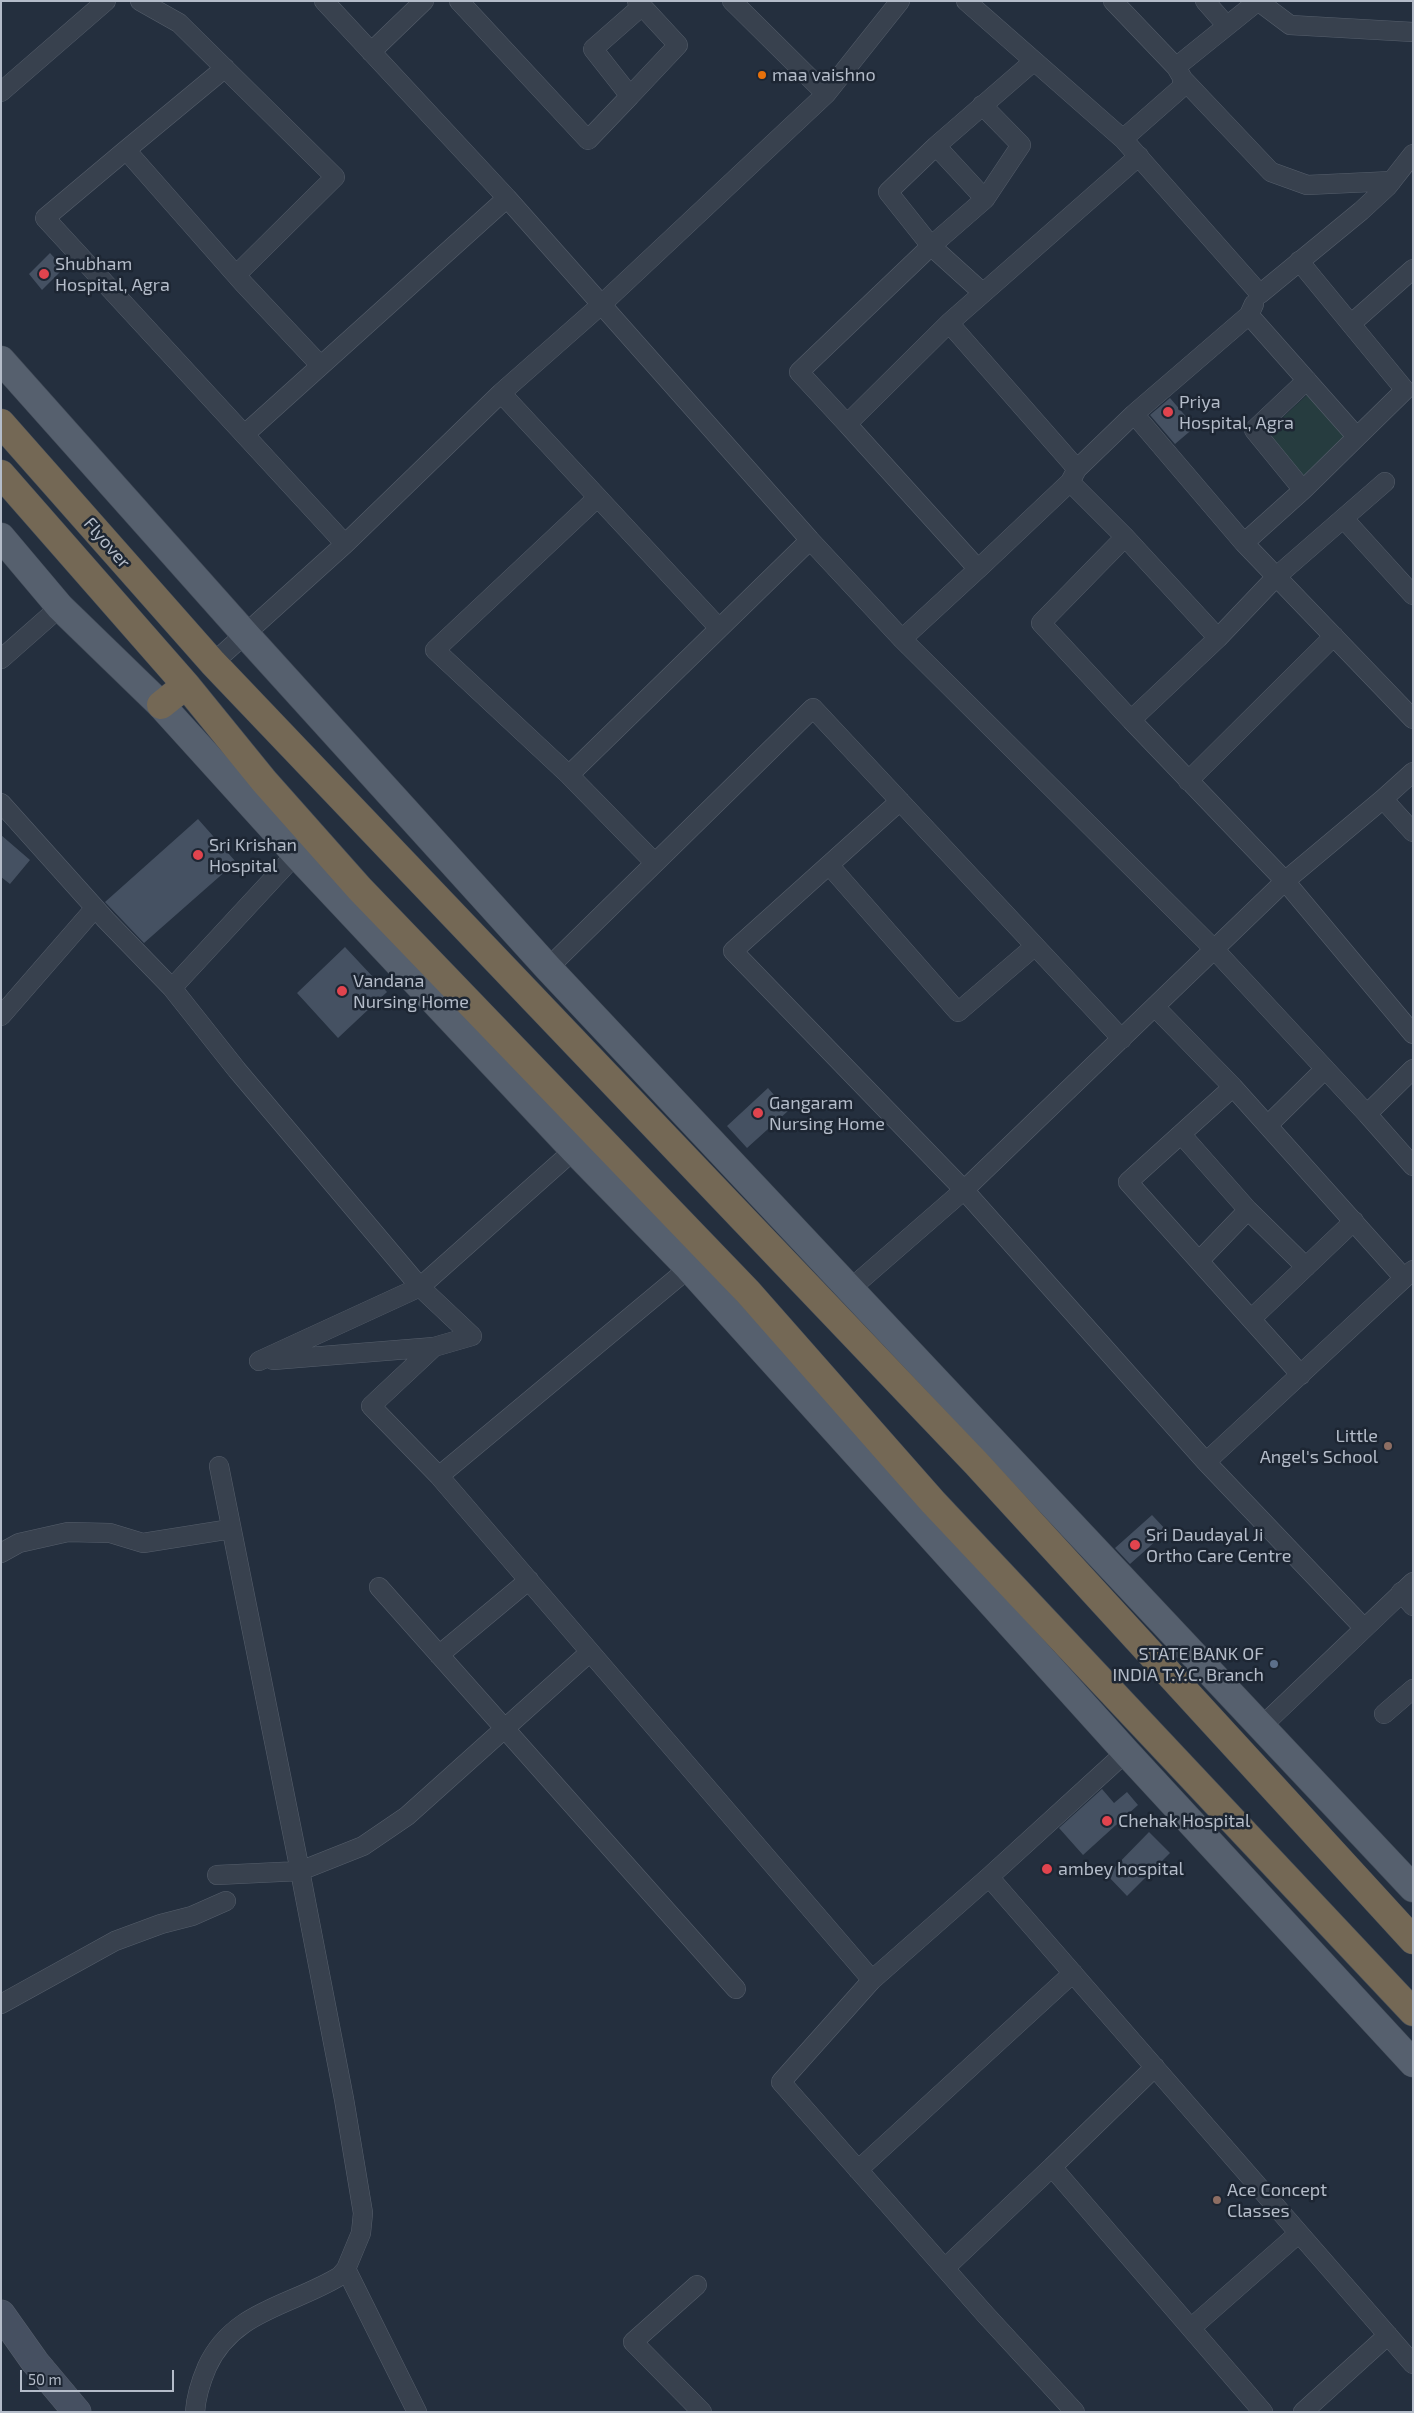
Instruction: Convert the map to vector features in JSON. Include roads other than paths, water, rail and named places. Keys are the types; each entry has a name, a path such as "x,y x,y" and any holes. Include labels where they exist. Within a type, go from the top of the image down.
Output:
{"highway":[{"name":"Flyover","path":"1,423 213,663 976,1463 1413,1940"},
{"name":"Flyover","path":"1,474 186,685 264,782 359,888 748,1292 933,1502 1413,2012"},
{"path":"161,705 186,685"}],"main road":[{"path":"1,360 246,635 548,968 848,1290 1413,1888"},
{"path":"1,537 60,607 161,705 296,854 574,1150 689,1268 1126,1752 1413,2063"}],"street":[{"path":"1,92 106,1"},
{"path":"140,1 179,24 335,177 236,275"},
{"path":"324,1 508,198 810,540 902,639 1214,949 1413,1166"},
{"path":"371,52 424,1"},
{"path":"459,1 588,140 678,46 639,4 593,49 630,96"},
{"path":"732,1 826,94"},
{"path":"213,663 345,544 500,393 602,304 826,94 900,1"},
{"path":"966,1 1123,139 1260,294"},
{"path":"1113,1 1271,172 1307,185 1392,181"},
{"path":"1205,1 1227,26"},
{"path":"1123,139 1181,88 1180,73 1227,26 1258,1 1290,25 1413,32"},
{"path":"983,293 931,246 888,192 936,146 1034,61"},
{"path":"225,68 45,218 345,544"},
{"path":"978,569 799,372 931,246 985,200 1022,145 982,105"},
{"path":"936,146 985,200"},
{"path":"126,150 236,275 320,365"},
{"path":"902,639 1074,476 1134,414 1249,315 1260,294 1361,211 1392,181 1413,154"},
{"path":"846,424 949,323 1139,156"},
{"path":"244,434 508,198"},
{"path":"1244,543 1303,490 1357,437 1409,394 1299,261"},
{"path":"1352,323 1413,269"},
{"path":"1249,315 1357,437"},
{"path":"949,323 1126,537 1218,638"},
{"path":"1303,490 1254,430 1307,380"},
{"path":"500,393 719,628"},
{"path":"1134,414 1244,543 1413,719"},
{"path":"1131,720 1218,638 1277,576 1385,482"},
{"path":"596,498 435,650 568,775 654,862"},
{"path":"1344,519 1413,594"},
{"path":"1126,537 1041,623 1188,781 1285,881 1413,1034"},
{"path":"568,775 810,540"},
{"path":"1,659 60,607"},
{"path":"1188,781 1334,636"},
{"path":"548,968 813,708 1122,1039"},
{"path":"848,1290 964,1190 1285,881 1413,772"},
{"path":"1383,799 1413,832"},
{"path":"900,801 733,951 964,1190 1206,1462 1363,1627"},
{"path":"3,808 172,988 237,1070 420,1287 472,1336 434,1347 259,1361 420,1287 574,1150"},
{"path":"172,988 296,854"},
{"path":"829,865 958,1012 1035,946"},
{"path":"1,1016 95,908"},
{"path":"1155,1007 1233,1087 1354,1221 1409,1274 1206,1462"},
{"path":"1268,1125 1325,1069"},
{"path":"1367,1114 1413,1069"},
{"path":"1233,1087 1128,1182 1301,1375"},
{"path":"1181,1134 1248,1210 1306,1267"},
{"path":"1199,1261 1248,1210"},
{"path":"1251,1318 1354,1221"},
{"path":"439,1476 689,1268"},
{"path":"434,1347 371,1406 439,1476 872,1980"},
{"path":"195,2412 203,2377 215,2350 238,2327 268,2310 329,2283 340,2276 346,2269 360,2233 363,2213 344,2099 219,1466"},
{"path":"1,1553 19,1543 68,1532 110,1533 144,1543 231,1529"},
{"path":"439,1655 529,1580"},
{"path":"379,1587 736,1989"},
{"path":"1262,1726 1363,1627 1409,1593"},
{"path":"217,1875 300,1871 363,1846 400,1821 590,1652"},
{"path":"1384,1714 1413,1689"},
{"path":"1076,2412 945,2268 781,2082 872,1980 989,1877 1126,1752"},
{"path":"989,1877 1413,2364"},
{"path":"1,2004 115,1941 161,1924 192,1916 226,1902"},
{"path":"858,2170 1073,1973"},
{"path":"945,2268 1155,2067"},
{"path":"1052,2167 1264,2412"},
{"path":"1191,2328 1299,2233"},
{"path":"346,2269 417,2412"},
{"path":"697,2285 633,2342 702,2412"},
{"path":"1,2314 35,2362 77,2412"},
{"path":"1302,2412 1388,2335"}],"place":[{"name":"maa vaishno","path":"762,75"},
{"name":"Shubham Hospital, Agra","path":"44,274"},
{"name":"Priya Hospital, Agra","path":"1168,412"},
{"name":"Sri Krishan Hospital","path":"198,855"},
{"name":"Vandana Nursing Home","path":"342,991"},
{"name":"Gangaram Nursing Home","path":"758,1113"},
{"name":"Little Angel's School","path":"1388,1446"},
{"name":"Sri Daudayal Ji Ortho Care Centre","path":"1135,1545"},
{"name":"STATE BANK OF INDIA T.Y.C. Branch","path":"1274,1664"},
{"name":"Chehak Hospital","path":"1107,1821"},
{"name":"ambey hospital","path":"1047,1869"},
{"name":"Ace Concept Classes","path":"1217,2200"}]}
